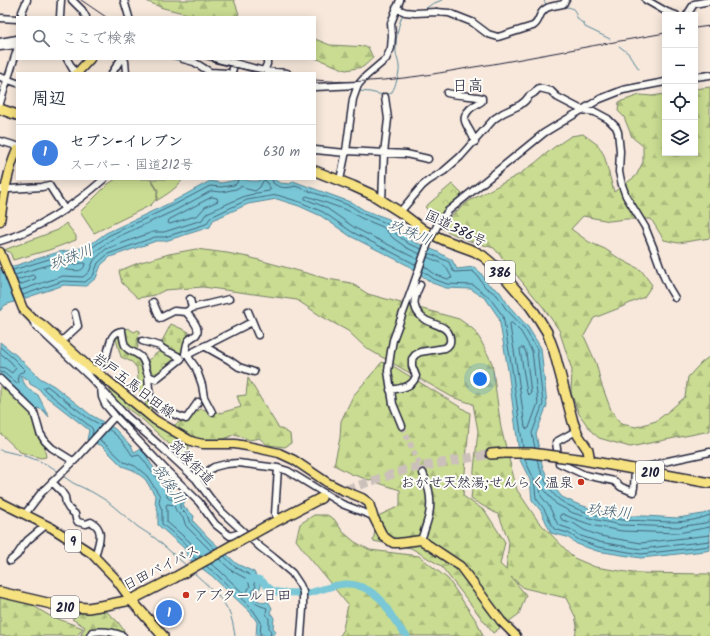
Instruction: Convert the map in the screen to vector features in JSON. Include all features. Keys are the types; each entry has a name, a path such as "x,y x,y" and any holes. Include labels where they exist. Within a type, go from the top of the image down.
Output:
{"highway":[{"path":"0,109 16,115"},
{"name":"国道386号","path":"316,171 340,180 369,194 400,212 431,234 483,256 496,267 530,306 543,325 551,342 576,431 588,450 590,461"},
{"name":"210","path":"491,454 531,453 578,459 710,483"},
{"name":"日田バイパス","path":"0,592 60,606 88,608 106,606 131,600 321,498"},
{"path":"131,600 163,636"}],"main road":[{"path":"77,72 89,60"},
{"path":"0,221 3,189 16,152"},
{"name":"岩戸五馬日田線","path":"0,252 23,309 91,369 96,370 152,418 194,442 203,444 235,444 279,453 294,460 340,489 362,498 369,503 373,516 384,536 393,543 420,540"},
{"name":"9","path":"0,502 46,525 91,553 115,578 131,600"},
{"path":"420,540 460,566 497,616 516,636"}],"street":[{"path":"22,16 27,0"},
{"path":"60,16 61,0"},
{"path":"72,0 82,10 85,16"},
{"path":"124,0 129,16"},
{"path":"340,180 346,152 353,99 357,88 366,76 386,59 391,48 391,23 401,10 400,0"},
{"path":"401,10 415,13 449,12 472,22 488,34 498,37 526,29 537,24 542,12 547,8 563,4 566,0"},
{"path":"646,0 667,12"},
{"path":"689,12 694,4 710,1"},
{"path":"0,18 16,19"},
{"path":"0,42 16,39"},
{"path":"0,47 16,45"},
{"path":"0,103 16,53"},
{"path":"68,60 75,72"},
{"path":"113,72 121,60"},
{"path":"124,60 125,61 126,72"},
{"path":"187,60 194,62 210,72"},
{"path":"220,60 264,71 276,72"},
{"path":"264,71 267,60"},
{"path":"232,72 234,63"},
{"path":"698,77 710,75"},
{"path":"0,77 16,83"},
{"path":"390,390 411,385 414,381 416,376 412,366 412,360 415,355 420,352 446,348 449,346 451,341 447,330 422,318 416,310 414,300 428,243 437,226 448,211 544,133 600,99 623,90 662,83"},
{"path":"316,87 357,88"},
{"path":"400,212 422,186 460,157 494,119 520,105 539,88 551,91 557,97 582,110 594,112 608,119 616,126 620,151 619,172 622,185 626,196 645,227 664,277 676,298"},
{"path":"447,93 456,95 470,95 482,98 482,101 468,110 464,120 471,131 475,142"},
{"path":"382,201 384,152 388,119 385,97"},
{"path":"0,141 16,149"},
{"path":"0,145 16,149"},
{"path":"316,150 384,152 406,154 428,159"},
{"path":"0,241 18,235 65,210 103,180"},
{"path":"3,189 42,187 50,182 65,210"},
{"path":"402,426 393,404 390,390 388,370 390,351 393,340 417,284"},
{"path":"190,299 192,308"},
{"path":"153,302 160,318 174,311 186,312 192,308 229,299"},
{"path":"248,311 258,335"},
{"path":"148,375 150,378 156,379 181,359 184,355 188,342 197,334 197,327 186,312"},
{"path":"59,341 64,339 78,326 75,313"},
{"name":"筑後街道","path":"31,317 36,326 101,388 127,417 196,479 222,512 260,547 292,573 303,592 304,600 301,636"},
{"path":"142,341 160,346 162,349 178,355 184,355 252,322"},
{"path":"96,370 103,362 114,334 117,331 122,331 125,346 129,350 139,355 143,360 148,375 149,391 154,405 186,419 198,402"},
{"path":"204,346 239,367 254,372"},
{"path":"184,355 189,358 196,368 202,385 204,397 212,412"},
{"path":"0,379 34,412 40,433 52,448 75,460"},
{"path":"101,388 102,397 105,404 166,470 199,502 215,524 230,536 244,532"},
{"path":"25,514 41,493 75,460 116,416"},
{"path":"576,431 556,442 559,463 585,475 614,481 621,487 634,490 635,469 651,466 668,460 710,452"},
{"path":"196,479 214,467 226,464 238,463 278,468 288,471 342,504 373,516"},
{"path":"278,468 274,514 278,520"},
{"path":"420,540 428,520 431,504 429,490 423,473"},
{"path":"52,482 65,497 66,504 75,514 78,522 86,524 91,522 99,528 101,534 95,557"},
{"path":"10,561 17,555 28,540 46,525"},
{"path":"90,636 92,632 111,633 122,636"}],"green space":[{"path":"147,0 234,0 239,14 236,16 196,16 163,8 148,2"},
{"path":"316,39 330,45 368,47 373,58 363,67 346,70 316,58"},
{"path":"710,87 710,238 678,243 664,240 651,219 625,219 610,221 583,216 571,229 589,242 605,249 641,270 652,285 644,297 594,318 584,336 596,363 601,383 611,410 621,424 636,427 656,421 685,397 688,377 710,356 710,431 630,447 599,438 592,432 579,414 571,393 572,370 559,330 543,307 494,248 470,241 441,228 452,215 469,201 518,175 571,136 583,134 598,145 604,155 614,192 636,176 643,162 643,146 632,137 624,117 618,111 619,102 640,95 652,96 662,94 662,156 698,156 698,89"},
{"path":"114,180 151,180 157,190 157,198 151,205 94,233 80,212 108,184"},
{"path":"152,180 182,180 174,189 156,201 158,190"},
{"path":"452,184 462,194 437,220 425,207"},
{"path":"66,223 76,236 76,240 49,250 13,260 10,252 4,250 58,230"},
{"path":"196,249 248,257 328,279 351,283 368,294 459,319 473,329 480,339 492,363 501,428 517,490 538,521 574,558 595,567 633,573 710,574 710,636 575,636 577,626 575,616 566,598 524,588 511,577 526,595 519,614 493,633 441,566 411,548 373,541 378,516 400,506 400,490 351,474 334,465 340,438 341,421 353,396 382,362 393,366 470,413 463,496 485,511 505,542 500,564 506,570 509,542 499,515 471,499 478,431 473,404 452,397 366,348 348,331 321,316 297,300 203,287 165,290 155,295 138,298 122,283 119,271 138,263 169,254"},
{"path":"171,324 189,332 183,351 180,353 161,343"},
{"path":"128,328 134,332 138,330 140,331 137,341 138,347 135,352 129,350 126,342 124,331"},
{"path":"118,334 124,350 134,355 139,360 146,381 146,390 152,407 150,413 145,410 146,400 139,390 137,368 132,362 121,357 115,336"},
{"path":"162,349 180,359 156,378 147,361"},
{"path":"248,378 278,427 290,434 291,443 285,447 268,445 259,438 250,440 235,434 222,440 189,443 188,460 143,420 113,398 108,384 168,429 201,409 220,413 241,407 237,396 246,395"},
{"path":"0,382 31,413 45,444 46,457 41,458 20,452 0,433"},
{"path":"314,515 327,515 334,519 343,532 355,542 370,550 419,556 448,579 477,622 483,636 339,636 342,633 348,605 296,540 300,524"},
{"path":"0,586 50,616 83,628 77,636 0,636"},
{"path":"94,610 107,612 118,622 125,632 117,631 113,636 80,636 85,627 72,619 81,612"}],"water":[{"name":"玖珠川","path":"237,180 275,180 280,183 290,184 293,181 353,203 364,210 389,219 398,231 412,241 438,252 452,260 457,269 474,267 480,272 488,284 500,292 509,306 528,327 541,348 547,405 536,434 543,468 552,485 562,497 577,504 599,511 623,516 678,518 703,514 710,511 710,550 641,558 597,551 577,544 567,537 551,533 541,511 532,500 530,480 520,460 508,370 499,318 486,299 471,289 446,288 432,283 409,266 350,236 321,216 299,206 277,199 248,204 213,220 210,227 165,241 156,241 110,257 101,265 96,278 86,286 64,285 5,305 0,311 0,268 14,266 59,252 88,246 106,233 172,202 210,181 221,183"},
{"path":"0,342 40,378 54,386 91,415 115,429 132,447 134,452 140,449 171,489 171,496 183,491 190,496 185,499 183,506 194,516 193,521 237,564 254,572 261,586 256,595 257,600 264,603 268,601 272,608 270,612 274,618 273,628 276,631 274,634 270,636 264,636 263,634 256,636 257,622 250,612 212,576 189,559 184,548 158,525 158,511 155,503 156,497 145,479 133,470 122,466 102,446 87,440 89,430 44,395 39,389 30,384 29,380 20,375 28,389 38,395 49,417 43,410 37,408 35,412 25,397 0,375"}],"waterway":[{"path":"425,9 442,0"},
{"path":"544,0 546,5"},
{"path":"563,7 572,8 579,21 583,23 585,27 610,39"},
{"path":"386,94 392,92 398,76 399,67 396,53 396,40 403,14"},
{"path":"619,46 628,53 639,69"},
{"path":"176,60 181,61"},
{"path":"343,89 354,90"},
{"path":"359,91 383,95"},
{"path":"0,450 38,461 59,472"},
{"path":"63,476 107,501 138,527 155,538 188,567"},
{"path":"193,572 225,604 231,617 235,636"},
{"path":"249,579 259,579 270,589 277,592 299,593"},
{"path":"309,593 338,585 353,584 360,586 372,592 380,599 407,636"}],"tunnel":[{"path":"402,426 423,473"},
{"path":"321,498 408,469 491,454"}],"railway":[{"path":"81,0 105,16"},
{"path":"698,28 710,26"},
{"path":"316,80 354,82 411,77 494,64 662,34"},
{"path":"208,60 259,72"}],"place":[{"name":"おがせ天然湯;せんらく温泉","path":"581,482"},
{"name":"アブタール日田","path":"186,595"},
{"name":"セブン-イレブン","path":"169,613"}],"district":[{"name":"日高","path":"468,85"}],"water label":[{"name":"筑後川","path":"169,484"}]}
